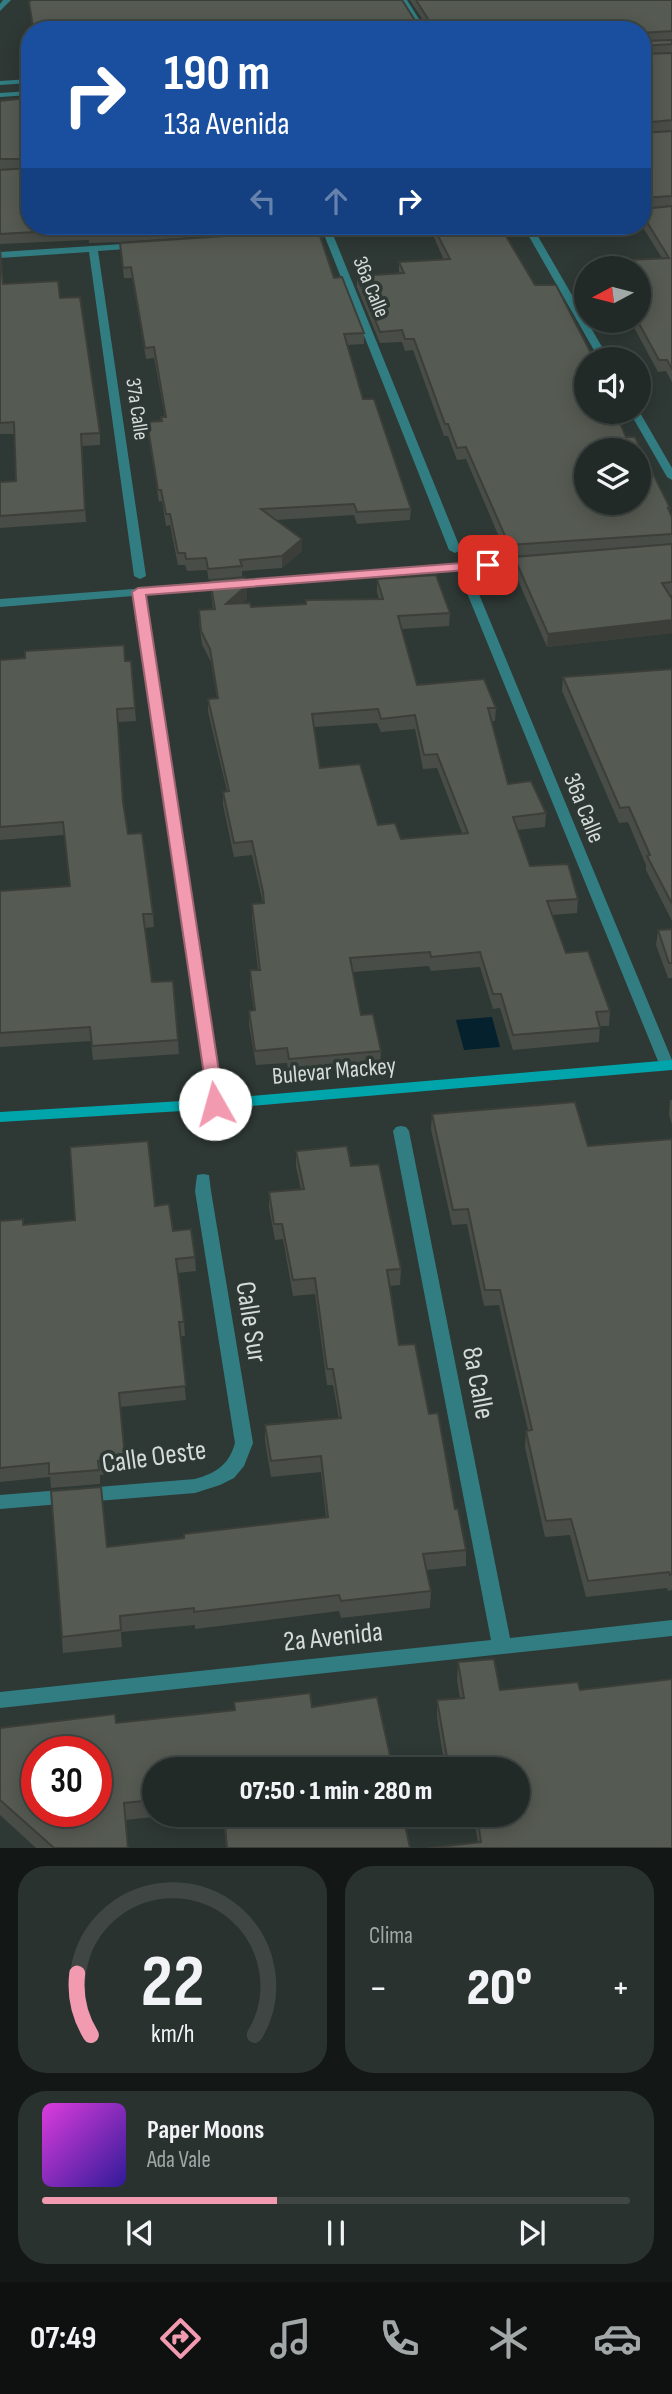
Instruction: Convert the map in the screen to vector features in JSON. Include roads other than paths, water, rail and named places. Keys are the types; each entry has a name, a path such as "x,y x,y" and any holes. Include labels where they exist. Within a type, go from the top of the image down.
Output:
{"main road":[{"name":"Bulevar Mackey","path":"0,1117 215,1104 669,1065"}],"street":[{"path":"0,9 7,0"},
{"path":"403,0 416,21"},
{"path":"0,83 21,82"},
{"path":"0,95 21,94"},
{"path":"286,237 314,235"},
{"name":"36a Calle","path":"328,235 455,550"},
{"path":"532,235 597,347"},
{"path":"0,255 148,245"},
{"name":"37a Calle","path":"93,249 139,576"},
{"path":"641,424 672,477"},
{"path":"0,603 541,561"},
{"name":"36a Calle","path":"462,567 669,1065"},
{"path":"138,592 215,1104"},
{"name":"8a Calle","path":"401,1131 502,1646"},
{"name":"Calle Sur","path":"203,1179 244,1443 240,1460 231,1471"},
{"name":"Calle Oeste","path":"0,1502 195,1486 216,1481 231,1471"},
{"name":"2a Avenida","path":"0,1700 672,1628"}],"water":[{"path":"492,1017 500,1047 464,1050 456,1020"}]}
